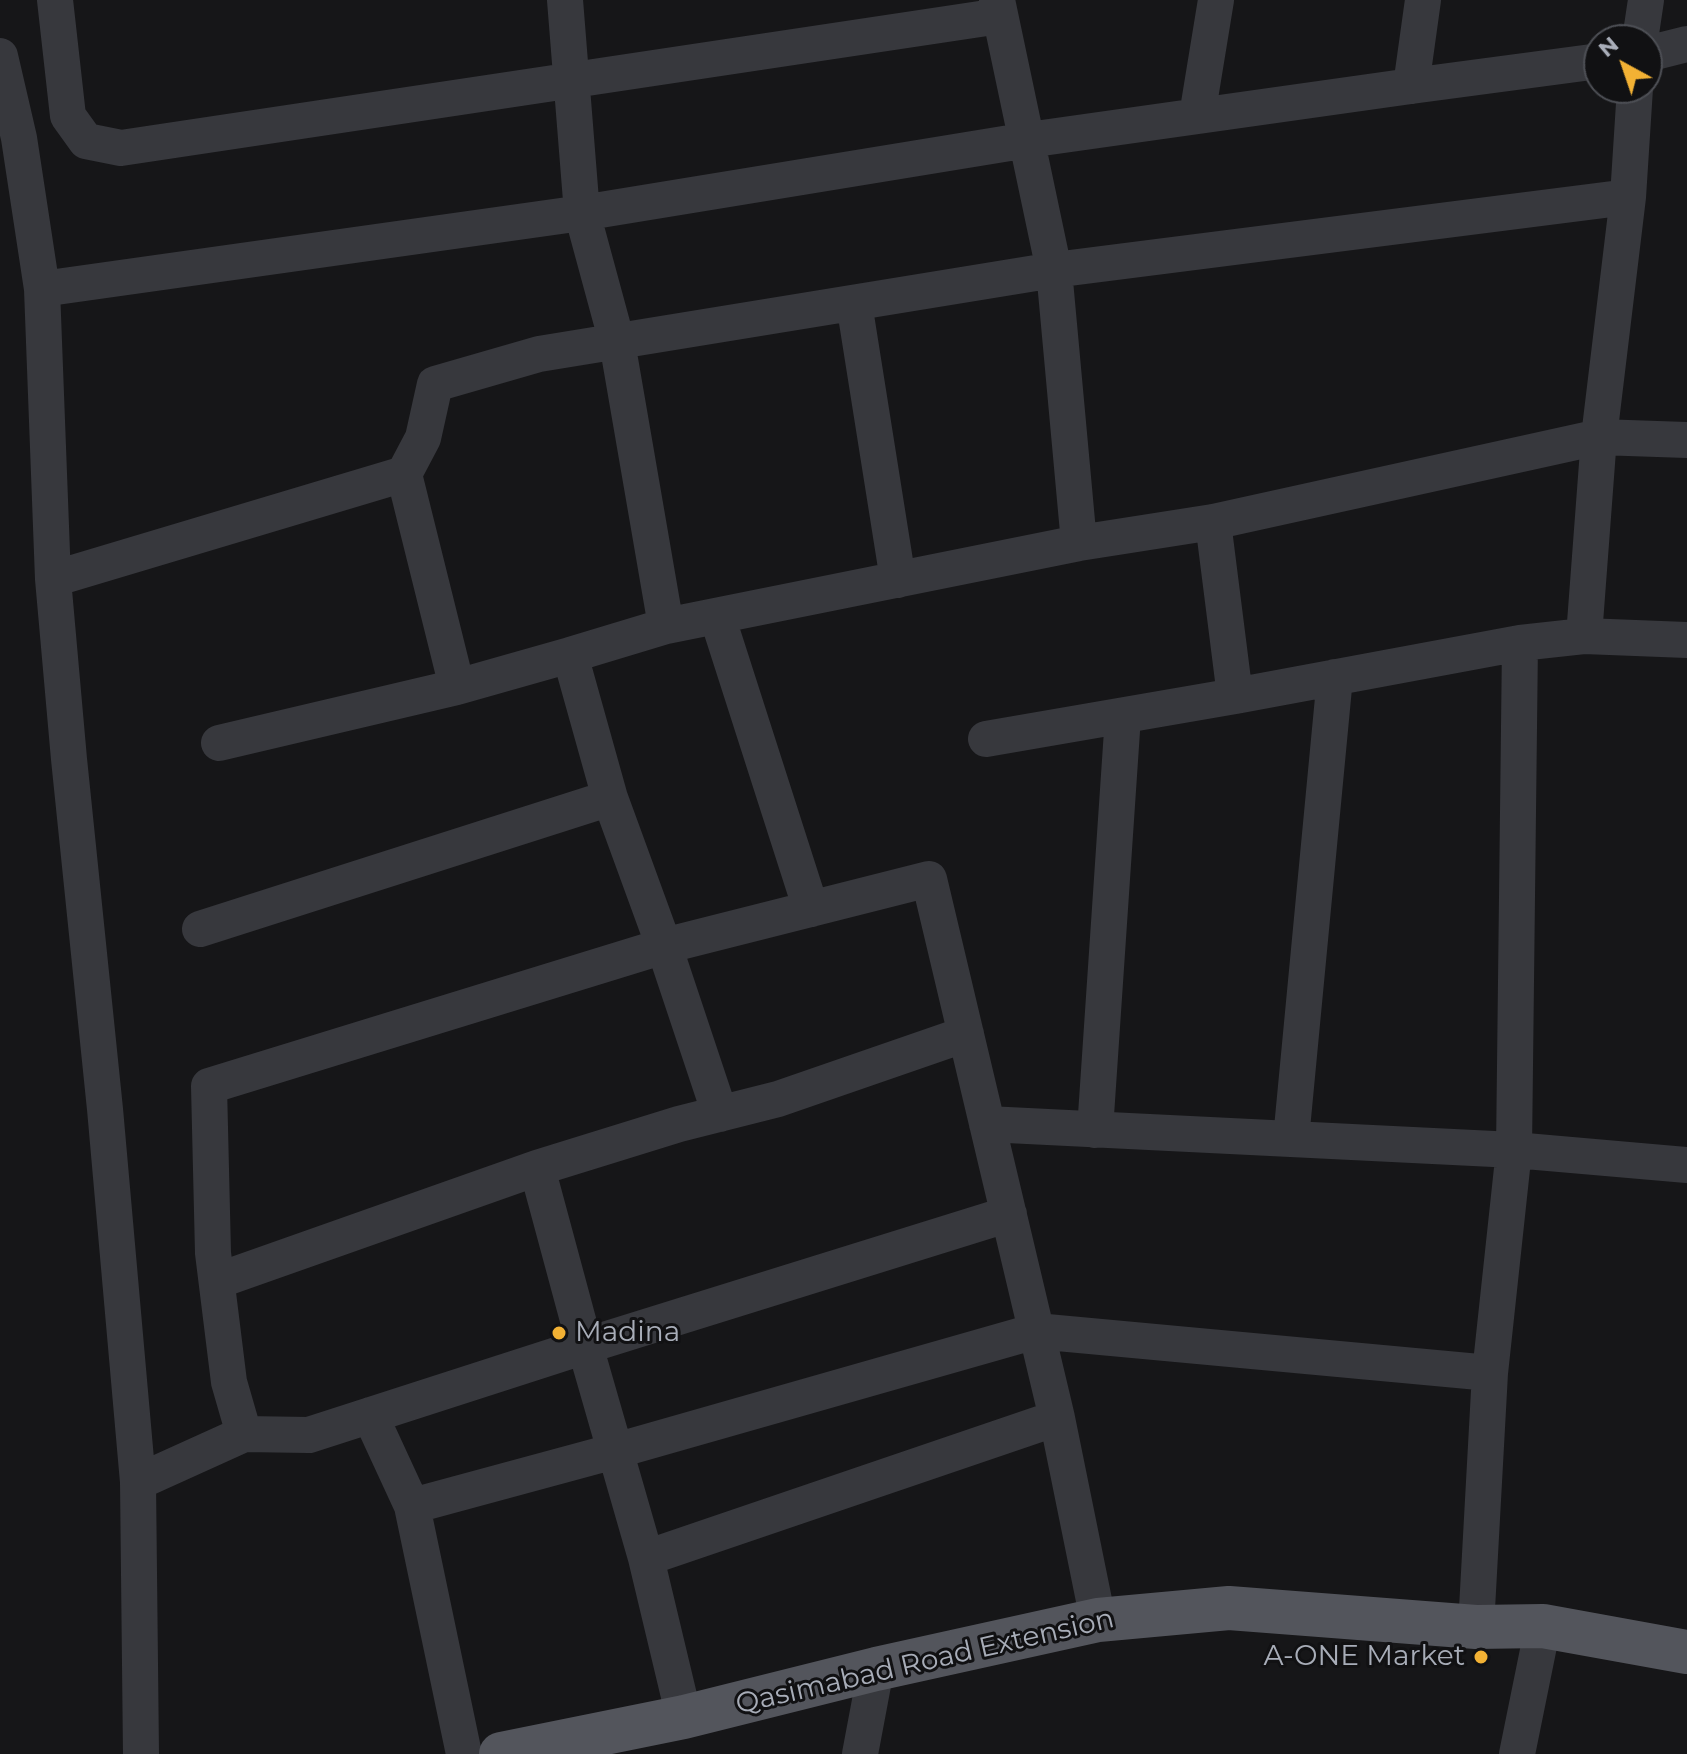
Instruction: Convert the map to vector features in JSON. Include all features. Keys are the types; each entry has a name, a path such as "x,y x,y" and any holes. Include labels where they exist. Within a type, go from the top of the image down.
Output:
{"main road":[{"name":"Qasimabad Road Extension","path":"501,1754 684,1717 876,1669 1098,1620 1229,1608 1476,1627 1543,1626 1687,1652"}],"street":[{"path":"55,0 68,116 86,141 121,148 572,79 998,8 1054,270 1079,543"},
{"path":"565,0 582,213 617,342 666,626"},
{"path":"1197,116 1216,0"},
{"path":"1411,86 1423,0"},
{"path":"1642,24 1646,0"},
{"path":"1663,50 1687,44"},
{"path":"0,56 19,138 42,289 53,579 138,1482 141,1754"},
{"path":"42,289 582,213 1028,140 1583,63"},
{"path":"1584,636 1599,437 1628,197 1634,104"},
{"path":"457,687 404,474 423,438 435,384 539,354 1054,270 1628,197"},
{"path":"854,303 898,580"},
{"path":"219,743 457,687 666,626 1079,543 1213,522 1599,437 1687,440"},
{"path":"53,579 404,474"},
{"path":"1213,522 1235,696"},
{"path":"717,616 811,909"},
{"path":"986,739 1520,643 1584,636 1687,640"},
{"path":"1476,1627 1490,1373 1514,1150 1520,643"},
{"path":"570,655 610,798 720,1114"},
{"path":"1291,1139 1335,677"},
{"path":"1095,1130 1123,716"},
{"path":"200,929 610,798"},
{"path":"244,1434 229,1382 213,1253 209,1086 664,946 929,879 1057,1418 1098,1620"},
{"path":"217,1281 537,1168 666,1128 778,1099 966,1034"},
{"path":"987,1124 1514,1150 1687,1165"},
{"path":"537,1168 646,1558 684,1717"},
{"path":"138,1482 244,1434 309,1435 1009,1214"},
{"path":"412,1506 1036,1331 1490,1373"},
{"path":"370,1415 412,1506 464,1754"},
{"path":"646,1558 1057,1418"},
{"path":"1517,1754 1543,1626"},
{"path":"860,1754 876,1669"}],"place":[{"name":"Madina","path":"559,1333"},
{"name":"A-ONE Market","path":"1481,1657"}]}
